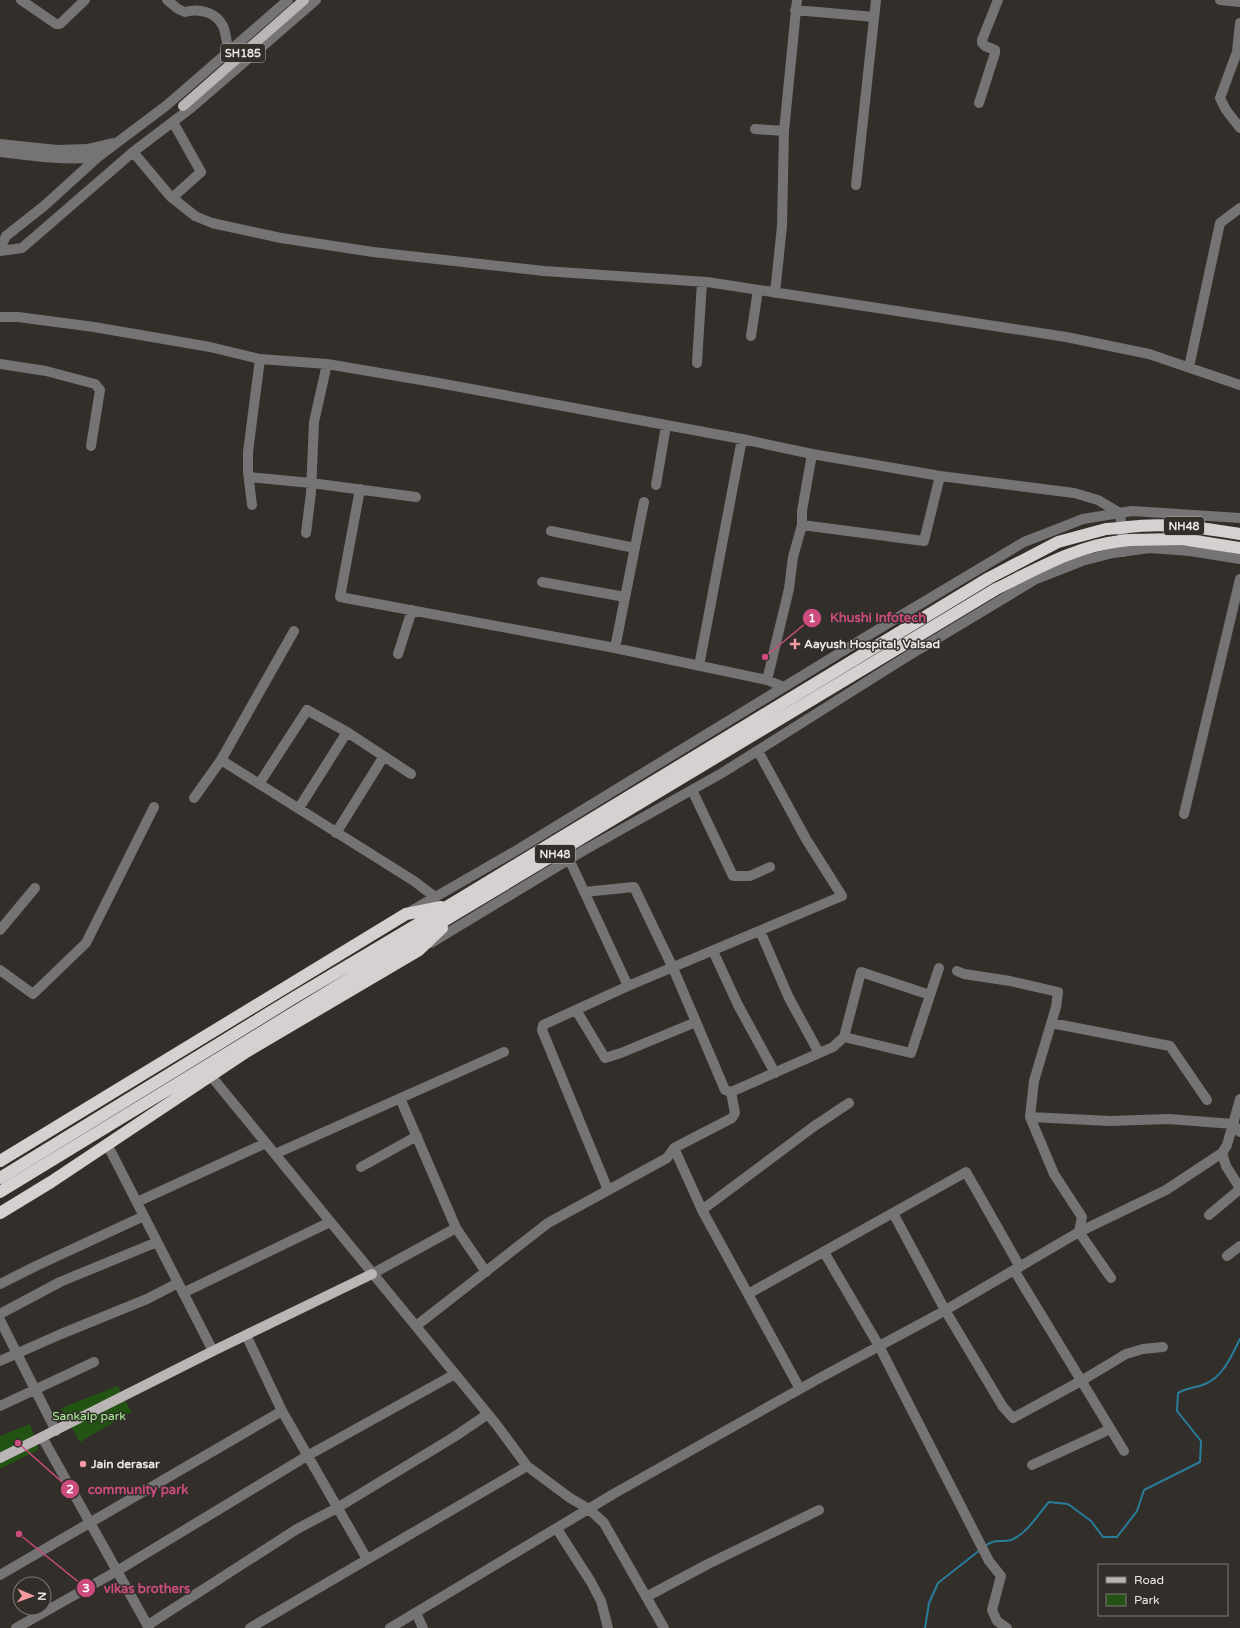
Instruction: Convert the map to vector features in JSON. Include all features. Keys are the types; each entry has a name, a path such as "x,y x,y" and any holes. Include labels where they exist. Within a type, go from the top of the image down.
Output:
{"highway":[{"name":"NH48","path":"0,1192 453,909 989,578 1058,542 1106,530 1143,525 1180,525 1240,534"},
{"name":"NH48","path":"0,1178 295,997 671,785 996,589 1062,556 1103,543 1125,544 1182,539 1240,548"},
{"path":"0,1162 406,914 453,909"},
{"path":"0,1214 246,1052 419,950 453,909"},
{"path":"40,1168 47,1184"}],"main road":[{"name":"SH185","path":"183,106 304,0"},
{"path":"0,1458 213,1351 372,1274"}],"street":[{"path":"21,0 56,24 60,24 85,0"},
{"path":"167,0 178,9 185,12 195,10 204,11 215,17 223,26 228,51"},
{"path":"288,0 167,105 98,156 44,206 6,236 0,250 22,248 133,152 191,108 316,0"},
{"path":"856,185 876,0"},
{"path":"979,103 996,53 994,50 985,46 982,43 982,40 998,0"},
{"path":"1220,0 1240,2"},
{"path":"775,293 782,226 784,130 796,5 874,17"},
{"path":"1240,23 1237,52 1220,98 1226,110 1240,128"},
{"path":"172,198 201,172 173,122"},
{"path":"755,129 784,130"},
{"path":"0,144 57,150 86,149 115,143"},
{"path":"0,152 57,159 77,159 98,156"},
{"path":"133,152 172,198 187,210 205,221 263,235 373,252 544,271 702,282 1066,337 1149,354 1240,385"},
{"path":"1189,367 1220,224 1240,208"},
{"path":"697,363 702,282"},
{"path":"751,336 758,290"},
{"path":"0,317 18,317 94,327 210,347 260,359 327,364 742,439 812,454 940,476 1074,493 1098,500 1120,513"},
{"path":"252,505 248,472 248,452 260,359"},
{"path":"0,364 46,371 95,384 100,390 91,446"},
{"path":"306,533 311,493 314,422 327,364"},
{"path":"656,484 666,426"},
{"path":"699,666 742,439"},
{"path":"767,680 789,588 793,557 802,525 802,511 812,454"},
{"path":"802,525 924,541 940,476"},
{"path":"249,477 311,483 416,497"},
{"path":"360,489 340,597 615,648 767,680 784,686"},
{"path":"615,648 644,502"},
{"path":"406,914 517,850 784,686 1024,542 1083,519 1132,511 1240,518"},
{"path":"1120,513 1125,544"},
{"path":"551,531 635,548"},
{"path":"419,950 569,859 758,751 904,659 1036,579 1125,544 1150,548 1190,551 1240,559"},
{"path":"1184,814 1240,579"},
{"path":"542,582 625,597"},
{"path":"398,654 412,610"},
{"path":"194,798 221,760 294,631"},
{"path":"259,784 307,710 347,732 411,774"},
{"path":"299,808 347,732"},
{"path":"608,1190 542,1030 543,1025 628,986 842,896 806,839 758,751"},
{"path":"336,833 384,756"},
{"path":"221,760 414,881 435,897"},
{"path":"671,785 678,798"},
{"path":"692,790 733,876 750,876 770,867"},
{"path":"0,970 33,994 86,943 154,808"},
{"path":"569,859 628,986"},
{"path":"584,892 634,887 673,968 725,1090 731,1092 833,1047 844,1037 861,972 930,995"},
{"path":"0,930 35,888"},
{"path":"760,931 789,998 819,1053"},
{"path":"713,951 738,1005 775,1073"},
{"path":"844,1037 911,1053 939,968"},
{"path":"957,971 964,974 1010,981 1058,992 1056,1008 1034,1081 1030,1117 1054,1174 1082,1217 1079,1232 1111,1278"},
{"path":"576,1010 605,1058 621,1053 696,1022"},
{"path":"1051,1023 1170,1046 1207,1100"},
{"path":"275,1154 504,1052"},
{"path":"211,1076 488,1414 527,1466 570,1498 589,1509 604,1523 664,1628"},
{"path":"416,1326 548,1223 667,1158 674,1148 732,1118 735,1113 731,1092"},
{"path":"400,1098 456,1228 486,1272"},
{"path":"390,1628 589,1509 800,1388 945,1310 1079,1232 1166,1190 1222,1153 1227,1145 1240,1099"},
{"path":"702,1210 813,1127 849,1103"},
{"path":"1030,1117 1110,1121 1169,1119 1232,1124 1240,1132"},
{"path":"361,1167 416,1136"},
{"path":"136,1202 266,1143"},
{"path":"107,1144 213,1351"},
{"path":"674,1148 702,1210 800,1388"},
{"path":"1209,1215 1240,1188 1226,1166 1222,1153"},
{"path":"748,1294 966,1172 1017,1268 1109,1429 1124,1451"},
{"path":"893,1213 945,1310 1003,1407 1013,1418 1081,1381 1126,1354 1143,1349 1163,1348"},
{"path":"0,1284 144,1216"},
{"path":"183,1293 330,1222"},
{"path":"372,1274 456,1228"},
{"path":"0,1314 60,1282 157,1242"},
{"path":"1227,1256 1240,1246"},
{"path":"824,1252 879,1346 978,1541 989,1561 1001,1576 992,1610 997,1620 1007,1628"},
{"path":"0,1361 147,1299 178,1283"},
{"path":"0,1320 56,1431"},
{"path":"246,1335 282,1411 367,1559"},
{"path":"0,1406 94,1362"},
{"path":"16,1628 117,1571 307,1456 455,1374"},
{"path":"0,1575 282,1411"},
{"path":"42,1437 149,1626 297,1529 337,1508 454,1437 488,1414"},
{"path":"1032,1465 1109,1429"},
{"path":"250,1628 268,1624 367,1559 527,1466"},
{"path":"646,1597 708,1564 819,1510"},
{"path":"557,1528 591,1582 601,1601 608,1628"},
{"path":"416,1613 423,1628"}],"green space":[{"name":"Sankalp park","path":"118,1386 131,1412 80,1442 61,1408"},
{"path":"30,1424 38,1450 0,1469 0,1436"}],"waterway":[{"path":"985,1546 995,1541 1007,1541 1017,1537 1027,1529 1049,1502 1068,1504 1091,1521 1103,1537 1117,1537 1137,1511 1144,1490 1200,1462 1201,1441 1177,1411 1178,1393 1205,1384 1217,1376 1230,1359 1240,1339"},
{"path":"925,1628 929,1603 938,1583 980,1550"}],"place":[{"name":"Aayush Hospital, Valsad","path":"795,644"},
{"name":"Khushi Infotech","path":"765,657"},
{"name":"community park","path":"18,1443"},
{"name":"Jain derasar","path":"83,1464"},
{"name":"vikas brothers","path":"19,1534"}]}
